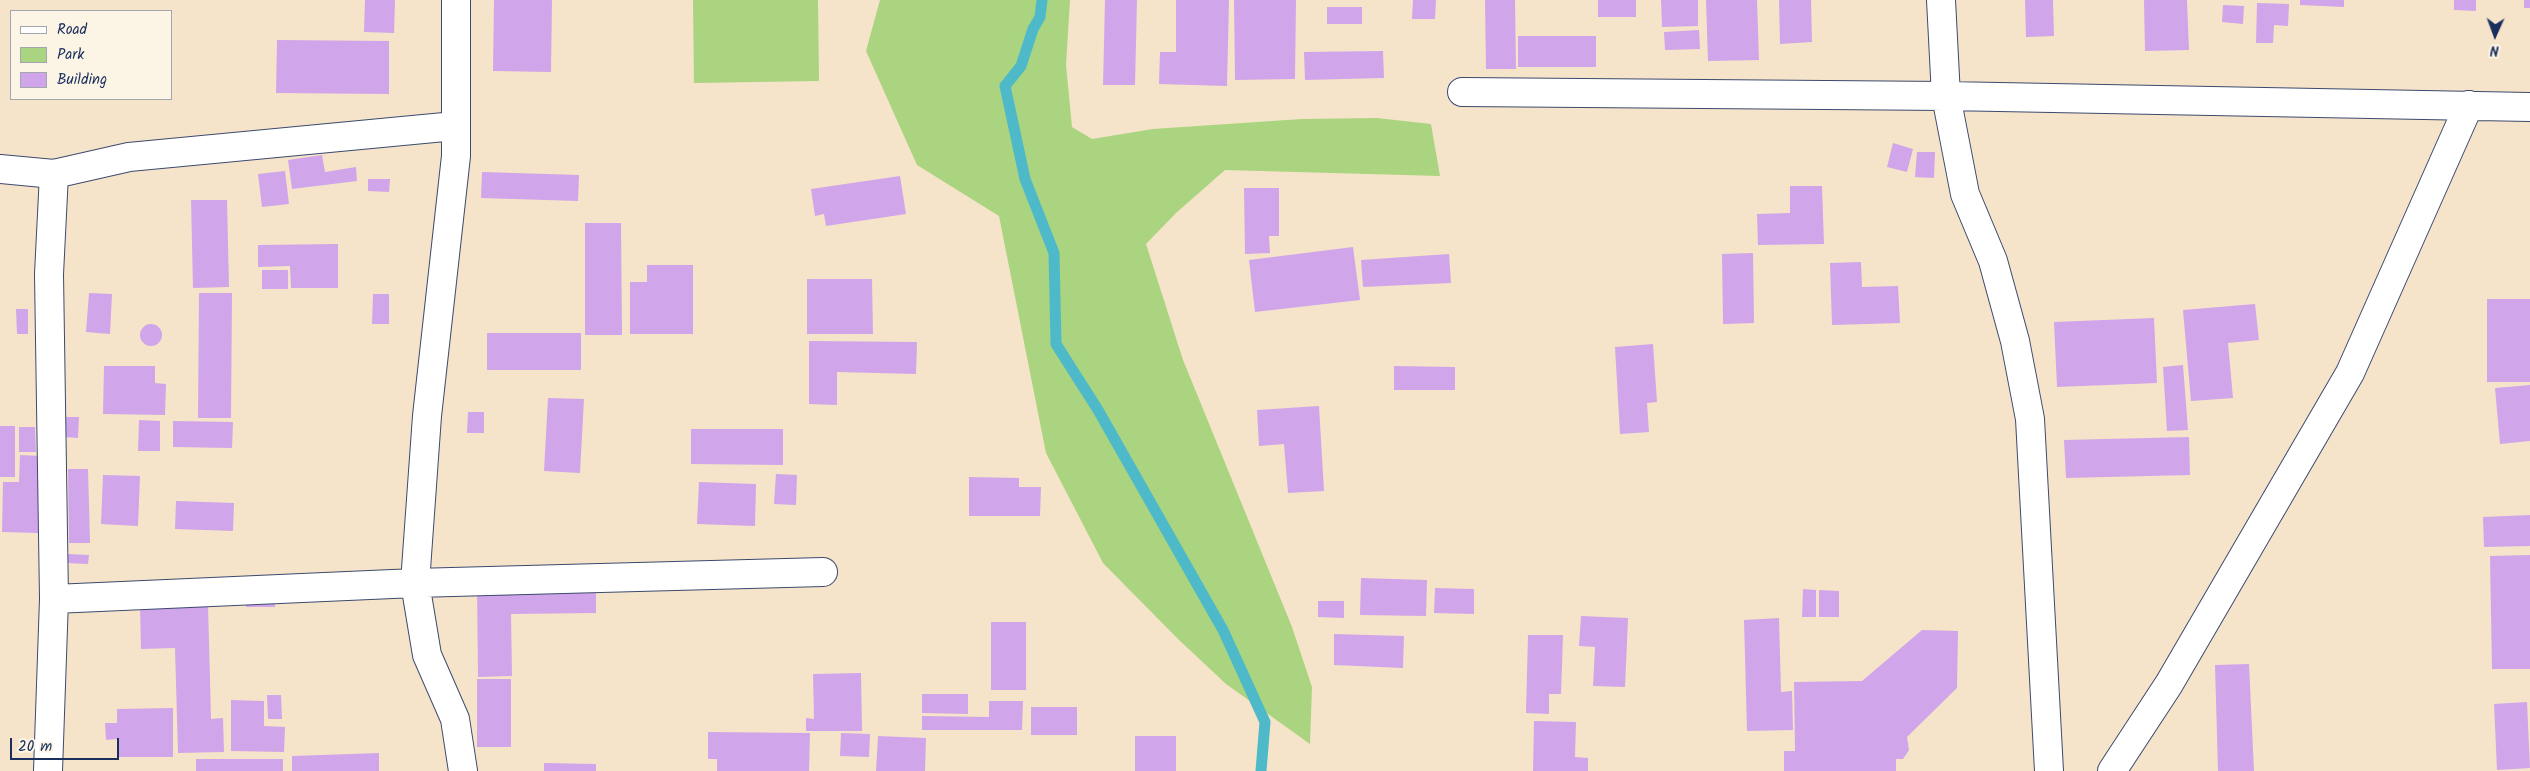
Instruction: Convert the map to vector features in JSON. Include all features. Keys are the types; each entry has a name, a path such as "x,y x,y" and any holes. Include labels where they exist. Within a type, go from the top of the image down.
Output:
{"street":[{"path":"456,0 453,193 446,229 427,416 415,583 427,655 455,719 463,771"},
{"path":"1941,0 1946,96 1965,194 1993,261 2016,341 2030,419 2048,771"},
{"path":"1462,92 1946,96 2530,107"},
{"path":"2112,771 2170,684 2350,373 2469,105"},
{"path":"0,169 54,174 129,157 455,126"},
{"path":"48,771 54,599 49,274 54,174"},
{"path":"54,599 415,583 823,572"}],"green space":[{"path":"693,0 818,0 819,81 694,83"},
{"path":"880,0 1070,0 1066,65 1072,127 1092,139 1153,129 1302,119 1377,118 1431,124 1440,176 1225,170 1176,213 1146,244 1183,360 1292,627 1312,687 1310,744 1226,684 1177,638 1103,563 1046,453 999,216 917,165 866,51"}],"building":[{"path":"365,0 395,0 394,33 364,32"},
{"path":"494,0 552,0 551,72 493,71"},
{"path":"1105,0 1137,0 1135,85 1103,85"},
{"path":"1176,0 1229,0 1227,86 1159,84 1160,52 1176,52"},
{"path":"1234,0 1296,0 1295,79 1235,80"},
{"path":"1413,0 1436,0 1435,19 1412,19"},
{"path":"1485,0 1515,0 1516,69 1486,69"},
{"path":"1598,0 1636,0 1636,17 1598,17"},
{"path":"1661,0 1698,0 1698,26 1662,27"},
{"path":"1706,0 1757,0 1759,60 1708,61"},
{"path":"1779,0 1811,0 1812,42 1780,44"},
{"path":"2025,0 2053,0 2054,36 2026,37"},
{"path":"2144,0 2187,0 2189,50 2145,51"},
{"path":"2300,0 2344,0 2344,7 2300,5"},
{"path":"2454,0 2476,0 2476,11 2454,10"},
{"path":"2524,0 2530,0 2530,8 2524,8"},
{"path":"2257,3 2289,4 2288,26 2274,25 2273,43 2256,43"},
{"path":"2223,5 2244,6 2243,24 2222,22"},
{"path":"1327,7 1362,7 1362,24 1327,24"},
{"path":"1699,30 1700,49 1665,50 1664,32"},
{"path":"1518,36 1596,36 1596,67 1518,67"},
{"path":"277,40 389,41 389,94 276,93"},
{"path":"1383,51 1384,78 1305,80 1304,52"},
{"path":"1893,143 1913,149 1907,172 1887,167"},
{"path":"1917,152 1935,152 1934,178 1915,177"},
{"path":"322,155 325,172 356,167 357,181 292,189 288,160"},
{"path":"285,171 289,204 262,207 258,174"},
{"path":"482,172 579,175 578,201 481,198"},
{"path":"900,176 906,214 826,226 824,214 815,216 811,189"},
{"path":"368,179 390,179 389,192 368,191"},
{"path":"1790,186 1822,186 1824,244 1758,245 1757,214 1790,213"},
{"path":"1244,188 1279,188 1279,236 1269,236 1270,253 1245,254"},
{"path":"191,200 227,200 229,287 193,288"},
{"path":"585,223 621,223 622,335 585,335"},
{"path":"338,244 338,288 291,288 290,266 258,267 258,245"},
{"path":"1353,247 1360,300 1255,312 1249,260"},
{"path":"1753,253 1754,323 1723,324 1722,254"},
{"path":"1449,254 1451,283 1363,287 1361,260"},
{"path":"1861,262 1862,287 1898,286 1900,323 1832,325 1830,263"},
{"path":"647,265 693,265 693,334 630,334 630,282 647,282"},
{"path":"262,270 288,270 288,289 262,289"},
{"path":"807,279 872,279 873,334 807,334"},
{"path":"89,293 112,294 110,334 86,332"},
{"path":"199,293 232,293 231,418 198,418"},
{"path":"373,294 389,294 389,324 372,324"},
{"path":"2487,299 2530,299 2530,382 2487,382"},
{"path":"2255,304 2259,340 2228,343 2233,398 2191,401 2183,310"},
{"path":"16,309 28,309 28,334 17,334"},
{"path":"2154,318 2157,383 2057,387 2054,322"},
{"path":"151,324 159,327 162,335 159,343 151,346 143,343 140,335 143,327"},
{"path":"487,333 581,333 581,370 487,370"},
{"path":"809,341 917,342 916,374 837,372 837,405 809,404"},
{"path":"1653,344 1657,402 1647,403 1649,432 1620,434 1615,347"},
{"path":"2183,365 2188,430 2167,431 2163,367"},
{"path":"104,366 155,366 155,383 166,384 165,415 103,414"},
{"path":"1394,366 1455,367 1455,390 1394,390"},
{"path":"2530,385 2530,441 2500,444 2495,388"},
{"path":"548,398 584,399 580,473 544,471"},
{"path":"1319,406 1324,491 1288,493 1284,444 1259,446 1257,410"},
{"path":"468,412 484,412 484,433 467,433"},
{"path":"65,417 79,417 78,438 64,437"},
{"path":"139,420 160,421 160,451 138,451"},
{"path":"173,421 233,422 232,448 173,447"},
{"path":"0,426 15,426 15,477 0,477"},
{"path":"19,427 35,427 36,452 19,452"},
{"path":"691,429 783,429 783,465 691,464"},
{"path":"2189,437 2190,475 2066,478 2064,440"},
{"path":"20,455 40,456 38,533 2,532 3,482 19,482"},
{"path":"68,469 88,469 90,543 69,543"},
{"path":"776,474 797,475 796,505 774,504"},
{"path":"103,475 140,476 138,526 101,524"},
{"path":"969,477 1019,478 1019,487 1041,487 1040,516 969,516"},
{"path":"699,482 756,484 755,526 697,524"},
{"path":"176,501 234,503 233,531 175,529"},
{"path":"2530,515 2530,546 2484,547 2483,517"},
{"path":"67,554 89,555 88,564 66,563"},
{"path":"2530,555 2530,669 2492,669 2490,556"},
{"path":"1361,578 1427,580 1426,616 1360,615"},
{"path":"596,582 596,613 511,614 512,676 478,677 477,584"},
{"path":"1435,588 1474,589 1474,614 1434,613"},
{"path":"1803,589 1816,590 1816,617 1802,617"},
{"path":"1819,590 1839,591 1839,617 1819,617"},
{"path":"246,597 275,597 275,607 246,607"},
{"path":"1318,601 1344,601 1344,618 1318,617"},
{"path":"208,604 211,719 223,718 224,752 178,753 175,648 141,649 140,606"},
{"path":"1581,616 1628,618 1625,687 1593,686 1595,647 1579,646"},
{"path":"1779,618 1781,692 1792,691 1793,730 1747,731 1744,620"},
{"path":"991,622 1026,622 1026,690 991,690"},
{"path":"1922,630 1958,631 1957,688 1907,737 1909,750 1903,759 1896,759 1896,771 1784,771 1784,751 1795,751 1794,682 1862,681"},
{"path":"1334,634 1404,636 1403,668 1334,665"},
{"path":"1528,635 1563,635 1561,694 1549,694 1549,714 1526,713"},
{"path":"2249,664 2254,771 2218,771 2215,665"},
{"path":"861,673 862,731 806,731 806,718 814,719 813,674"},
{"path":"477,679 511,679 511,747 477,747"},
{"path":"922,694 968,694 968,714 922,713"},
{"path":"267,695 281,695 282,719 268,719"},
{"path":"231,700 264,701 264,726 285,727 284,752 231,751"},
{"path":"989,701 1023,701 1022,730 922,730 922,716 989,717"},
{"path":"2527,702 2530,768 2497,770 2494,704"},
{"path":"1031,707 1077,707 1077,735 1031,735"},
{"path":"173,708 173,757 117,757 117,739 106,740 105,723 117,723 117,709"},
{"path":"1534,721 1576,722 1575,757 1588,758 1588,771 1533,771"},
{"path":"708,732 810,733 809,771 717,771 717,759 708,759"},
{"path":"841,733 870,734 869,757 840,756"},
{"path":"878,736 926,738 925,771 876,771"},
{"path":"1135,736 1176,736 1176,771 1135,771"},
{"path":"379,753 379,771 292,771 292,756"},
{"path":"196,759 283,759 283,771 196,771"},
{"path":"544,763 596,764 596,771 544,771"}],"waterway":[{"path":"1042,0 1040,17 1033,29 1021,66 1005,86 1025,179 1054,253 1056,344 1098,410 1223,630 1265,722 1261,771"}]}
